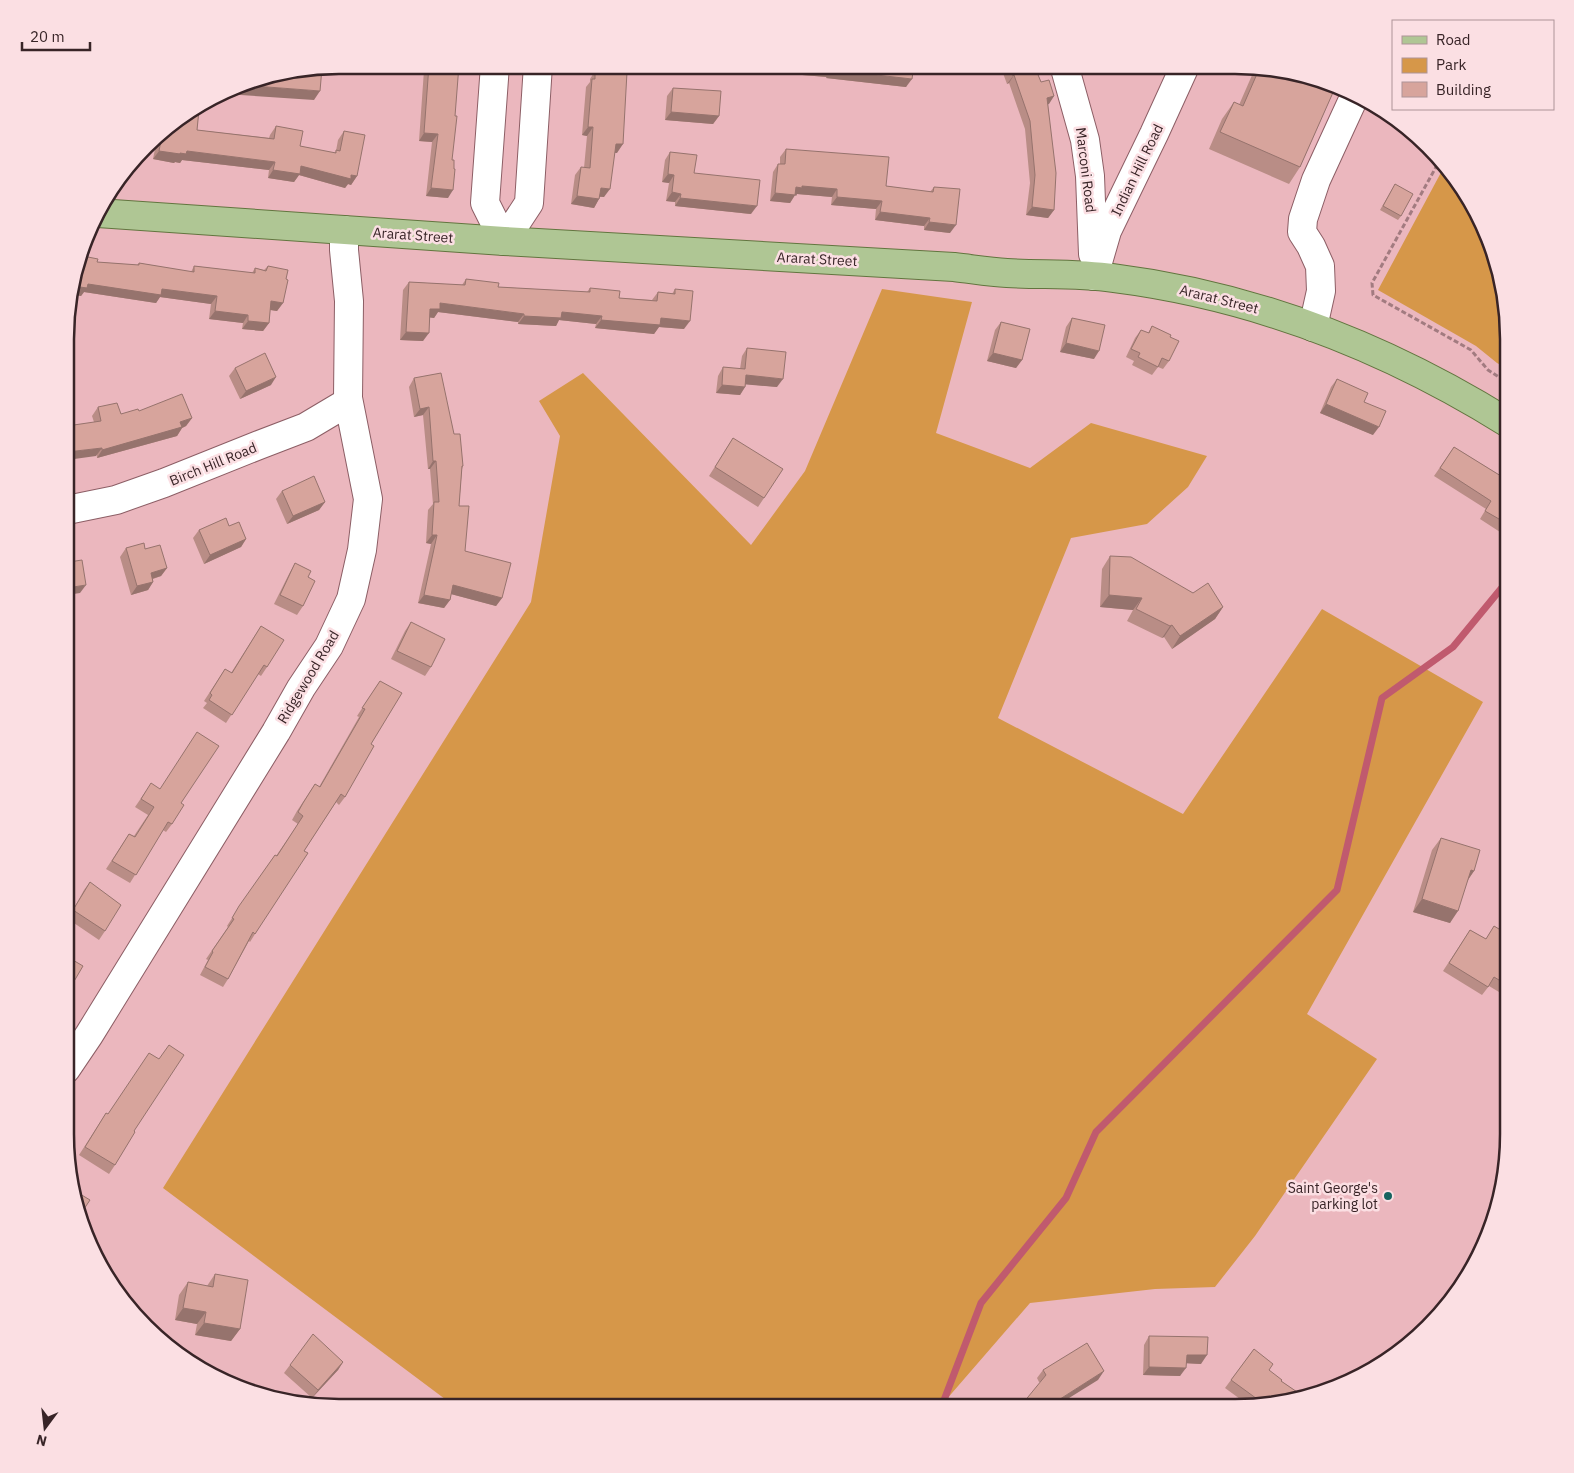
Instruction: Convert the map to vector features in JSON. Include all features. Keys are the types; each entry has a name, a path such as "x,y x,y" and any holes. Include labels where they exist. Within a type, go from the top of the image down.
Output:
{"main road":[{"name":"Ararat Street","path":"105,214 504,241 954,267 1005,273 1094,276 1157,284 1261,309 1355,342 1438,382 1500,418"}],"street":[{"path":"494,74 485,202 504,241"},
{"path":"504,241 529,203 537,74"},
{"name":"Marconi Road","path":"1066,74 1078,111 1086,149 1092,211 1094,276"},
{"name":"Indian Hill Road","path":"1094,276 1107,231 1181,74"},
{"path":"1314,327 1321,291 1320,266 1302,232 1303,219 1316,180 1352,101"},
{"name":"Ridgewood Road","path":"74,1058 90,1035 301,688 329,646 351,599 362,550 368,499 348,398 349,301 344,230"},
{"name":"Birch Hill Road","path":"74,509 116,500 164,484 306,427 348,402 348,398"}],"path":[{"path":"1436,166 1372,283 1373,296 1471,350 1488,370 1500,378"}],"green space":[{"path":"1441,172 1465,206 1480,237 1491,270 1500,322 1500,365 1476,346 1378,290"},
{"path":"882,289 972,302 936,433 1030,468 1091,423 1207,456 1188,487 1147,524 1071,538 998,718 1183,814 1322,609 1483,702 1307,1014 1377,1059 1255,1236 1215,1287 1155,1289 1030,1303 947,1399 445,1399 163,1188 531,602 560,436 539,401 583,373 751,545 805,471"}],"building":[{"path":"321,74 320,91 259,86 287,79"},
{"path":"428,74 458,74 455,116 457,116 452,160 454,160 455,169 453,190 431,188 438,134 424,133"},
{"path":"595,74 627,74 623,144 616,144 610,189 601,188 599,199 577,196 581,167 590,168 593,127 588,127 592,79 595,79"},
{"path":"868,74 913,74 912,79"},
{"path":"1012,74 1038,74 1041,82 1049,80 1054,96 1047,98 1056,173 1054,210 1032,207 1035,175 1030,121"},
{"path":"1257,75 1304,83 1333,93 1300,167 1220,132 1234,102 1243,106"},
{"path":"673,88 721,91 719,116 671,112"},
{"path":"199,114 197,130 274,139 276,126 303,131 300,146 336,153 336,150 340,151 344,131 365,135 357,176 351,175 351,179 301,166 300,174 273,170 275,162 187,151 186,154 180,154 159,151 161,143"},
{"path":"786,149 889,157 886,186 933,192 934,187 960,189 956,225 929,222 930,218 880,212 882,201 837,197 837,189 802,186 802,188 796,187 795,195 775,193 778,164 785,164"},
{"path":"670,152 697,155 694,173 760,180 757,206 680,198 681,194 672,192 674,175 668,174"},
{"path":"1395,184 1413,194 1401,216 1383,206"},
{"path":"87,257 98,259 97,262 139,265 139,263 194,272 194,266 255,273 255,268 266,271 268,266 288,270 283,303 271,301 269,323 248,321 248,315 215,311 217,296 162,289 161,295 88,284 87,288 79,287"},
{"path":"466,279 499,283 498,287 590,292 590,288 620,291 619,298 657,301 658,292 675,294 675,289 693,291 690,321 661,318 660,325 601,320 602,316 562,312 561,318 524,316 524,314 440,303 440,309 430,309 429,333 406,332 409,282 465,285"},
{"path":"1072,318 1105,325 1099,351 1066,343"},
{"path":"1001,322 1030,329 1022,360 993,353"},
{"path":"1152,326 1179,341 1169,361 1162,358 1158,367 1138,357 1140,353 1131,349 1141,330 1149,333"},
{"path":"747,348 786,352 783,379 746,375 745,387 722,385 723,367 745,369"},
{"path":"265,353 276,377 246,391 235,368"},
{"path":"441,373 454,434 460,434 463,466 459,506 469,506 465,551 511,563 502,598 453,585 450,600 424,595 437,535 432,535 434,502 439,502 436,461 433,461 429,407 420,409 414,378"},
{"path":"1337,379 1368,393 1364,402 1386,411 1379,427 1326,404"},
{"path":"182,394 192,418 180,422 182,427 102,450 102,448 74,451 74,425 101,421 98,407 117,403 121,414 138,409 139,411"},
{"path":"733,438 783,469 764,498 715,467"},
{"path":"1454,447 1500,475 1500,520 1485,511 1491,501 1440,468"},
{"path":"314,476 325,502 293,516 282,491"},
{"path":"226,518 229,526 239,522 246,539 210,555 199,530"},
{"path":"144,543 145,549 160,545 167,568 151,573 153,582 137,586 126,548"},
{"path":"1110,556 1131,557 1193,593 1208,583 1223,607 1180,636 1172,625 1170,626 1136,609 1142,598 1109,595"},
{"path":"82,560 86,585 74,587 74,561"},
{"path":"295,563 311,571 308,577 315,581 303,606 280,595"},
{"path":"411,622 445,639 431,667 397,651"},
{"path":"261,626 284,640 267,667 264,665 232,715 209,700 212,695 210,693 225,669 232,673"},
{"path":"380,681 402,693 371,744 374,746 345,797 341,794 304,851 308,853 255,934 253,932 228,979 205,967 212,951 234,919 232,918 239,906 275,855 277,856 303,816 298,812 303,803 315,784 320,787 365,709 362,708"},
{"path":"197,732 219,746 181,803 184,805 172,824 168,822 136,875 112,861 129,834 135,837 154,807 141,799 151,783 160,789"},
{"path":"1441,838 1480,850 1474,871 1471,870 1458,911 1422,899"},
{"path":"90,882 121,905 105,931 74,911"},
{"path":"1494,926 1500,930 1500,981 1494,977 1488,987 1449,963 1470,930 1486,939"},
{"path":"74,961 83,966 74,981"},
{"path":"169,1045 184,1055 134,1131 115,1165 85,1147 106,1113 108,1114 149,1053 159,1059"},
{"path":"81,1195 90,1200 85,1208"},
{"path":"215,1274 248,1280 240,1329 204,1323 206,1312 183,1308 188,1282 213,1287"},
{"path":"313,1334 343,1362 318,1390 290,1365"},
{"path":"1149,1336 1208,1337 1207,1355 1187,1355 1186,1368 1149,1367"},
{"path":"1087,1343 1104,1371 1060,1399 1026,1399 1046,1375 1043,1370"},
{"path":"1254,1349 1273,1364 1269,1370 1297,1392 1256,1399 1231,1380"}],"waterway":[{"path":"944,1399 981,1303 1066,1198 1096,1132 1337,890 1382,698 1453,647 1500,590"}],"place":[{"name":"Saint George's parking lot","path":"1388,1196"}]}
